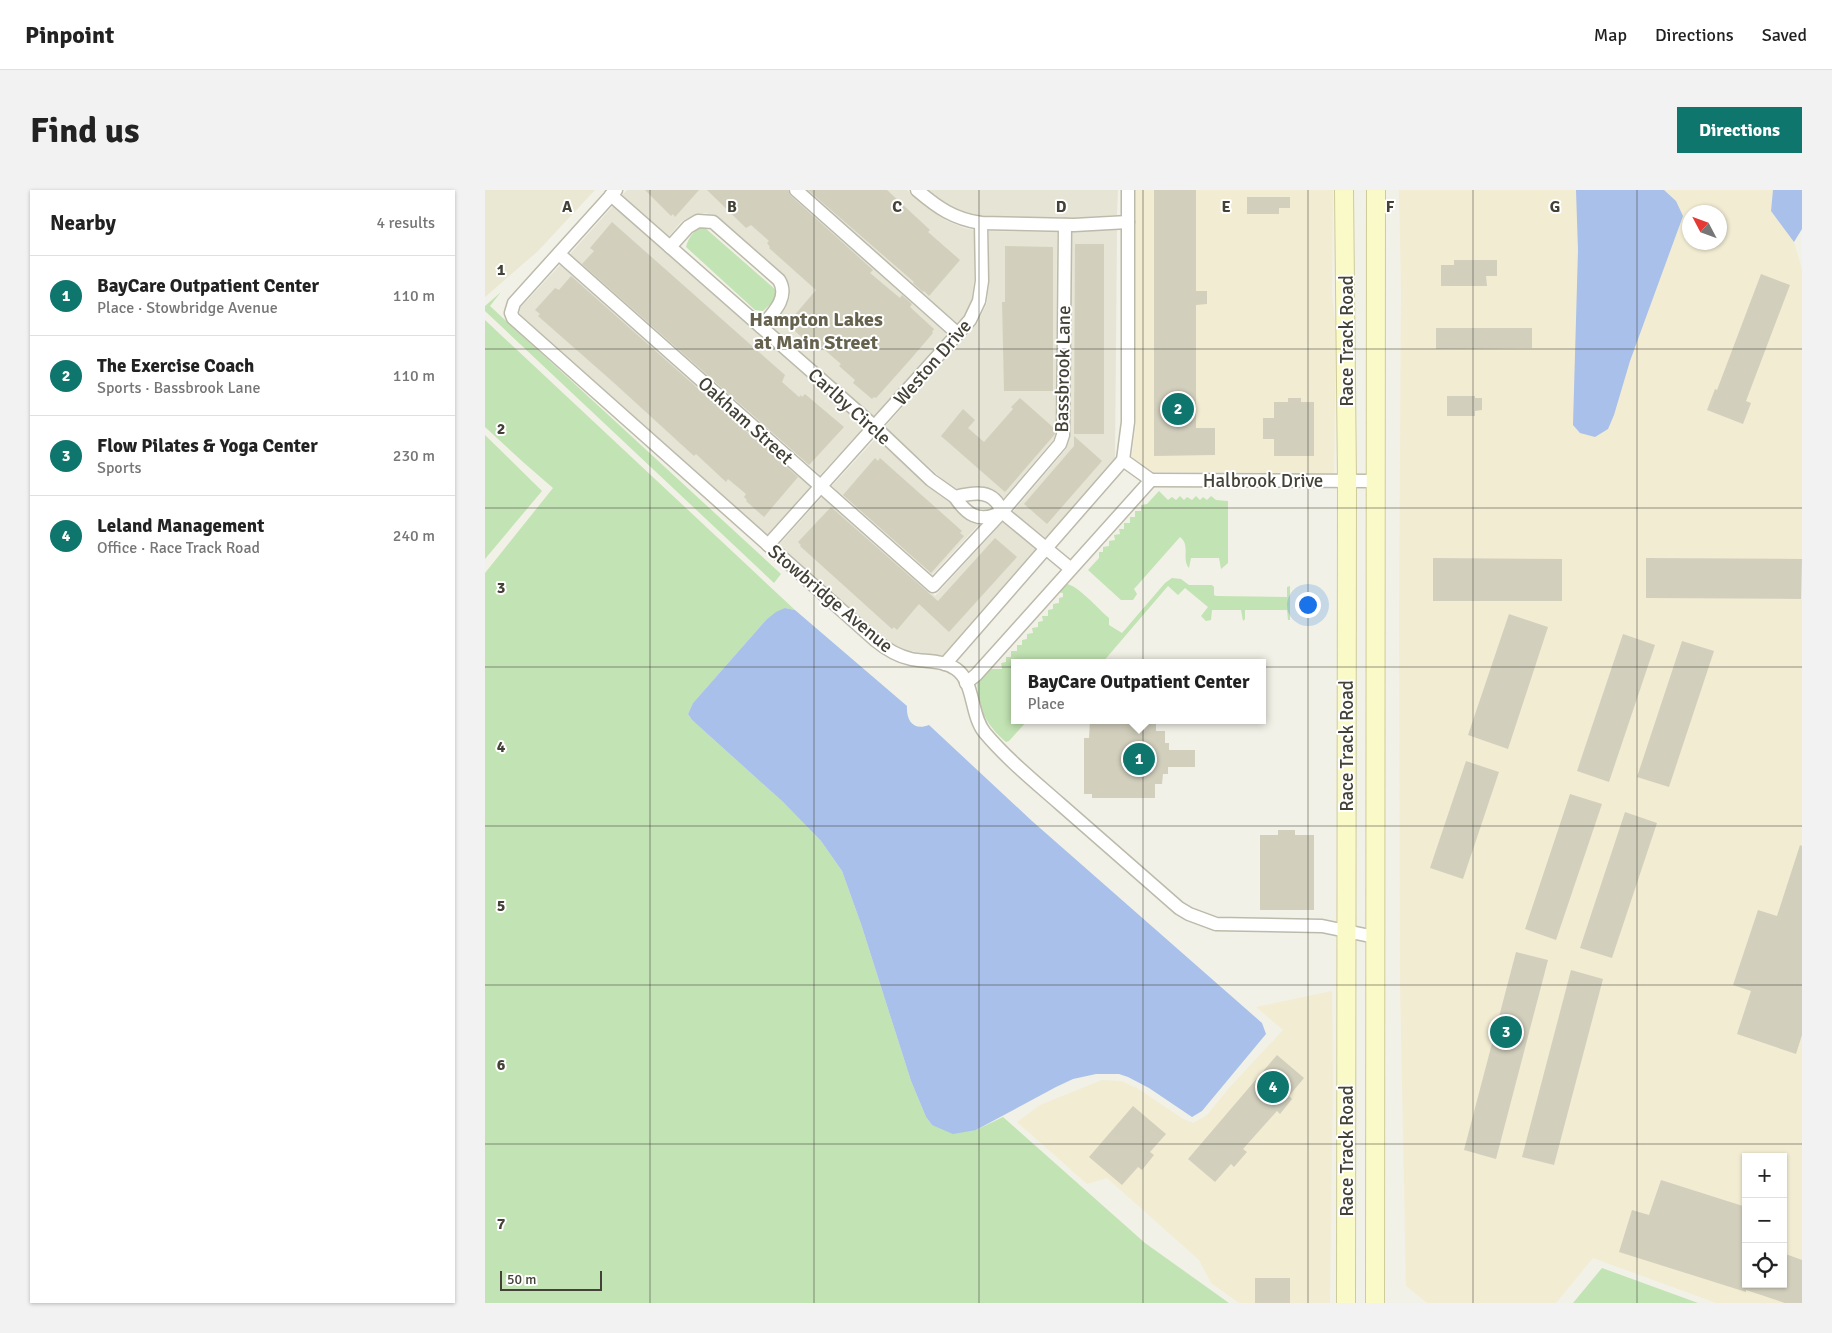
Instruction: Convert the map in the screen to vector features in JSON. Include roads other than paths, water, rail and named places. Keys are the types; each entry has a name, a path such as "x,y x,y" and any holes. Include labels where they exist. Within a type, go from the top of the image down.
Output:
{"main road":[{"name":"Race Track Road","path":"1344,190 1347,480 1346,1303"},
{"name":"Race Track Road","path":"1375,1303 1376,190"},
{"path":"1346,1209 1375,1209"}],"street":[{"path":"796,190 957,334"},
{"path":"917,190 949,214 966,221 1065,225 1128,222"},
{"path":"945,664 1123,460 1129,422 1128,190"},
{"name":"Carlby Circle","path":"614,193 670,247 875,427 931,480 955,497 967,511 975,516 984,518 1003,512"},
{"name":"Stowbridge Avenue","path":"614,193 514,303 511,313 513,318 889,651 910,658 945,664 955,668 960,673 972,696 973,709 983,731 996,745 1115,853 1189,914 1217,924 1322,926 1375,937"},
{"path":"670,247 688,226 698,221 713,222 779,280 783,286 783,294 779,304 761,327"},
{"name":"Weston Drive","path":"768,545 970,320 979,301 982,281 981,223"},
{"name":"Bassbrook Lane","path":"933,586 1003,512 1060,444 1063,435 1065,225"},
{"name":"Oakham Street","path":"559,254 933,586"},
{"path":"966,683 976,675 1151,480 1123,460"},
{"name":"Halbrook Drive","path":"1151,480 1375,481"},
{"path":"955,497 976,493 996,499 1003,512 1071,569"}],"water":[{"path":"1576,190 1664,190 1676,201 1682,214 1682,219 1630,361 1614,415 1608,429 1595,437 1580,433 1573,425 1578,250"},
{"path":"1773,190 1802,190 1802,229 1794,242 1771,211"},
{"path":"785,608 795,610 907,706 908,716 915,726 924,727 929,725 1032,821 1262,1023 1266,1034 1202,1111 1192,1117 1149,1088 1128,1077 1119,1074 1096,1074 1073,1079 976,1130 953,1134 932,1125 926,1117 911,1081 861,924 842,871 821,841 783,802 692,720 688,714 693,703 766,620"}],"place":[{"name":"The Exercise Coach","path":"1178,409"},
{"name":"BayCare Outpatient Center","path":"1139,759"},
{"name":"Flow Pilates & Yoga Center","path":"1506,1032"},
{"name":"Leland Management","path":"1273,1087"}],"district":[{"name":"Hampton Lakes at Main Street","path":"816,330"}]}
